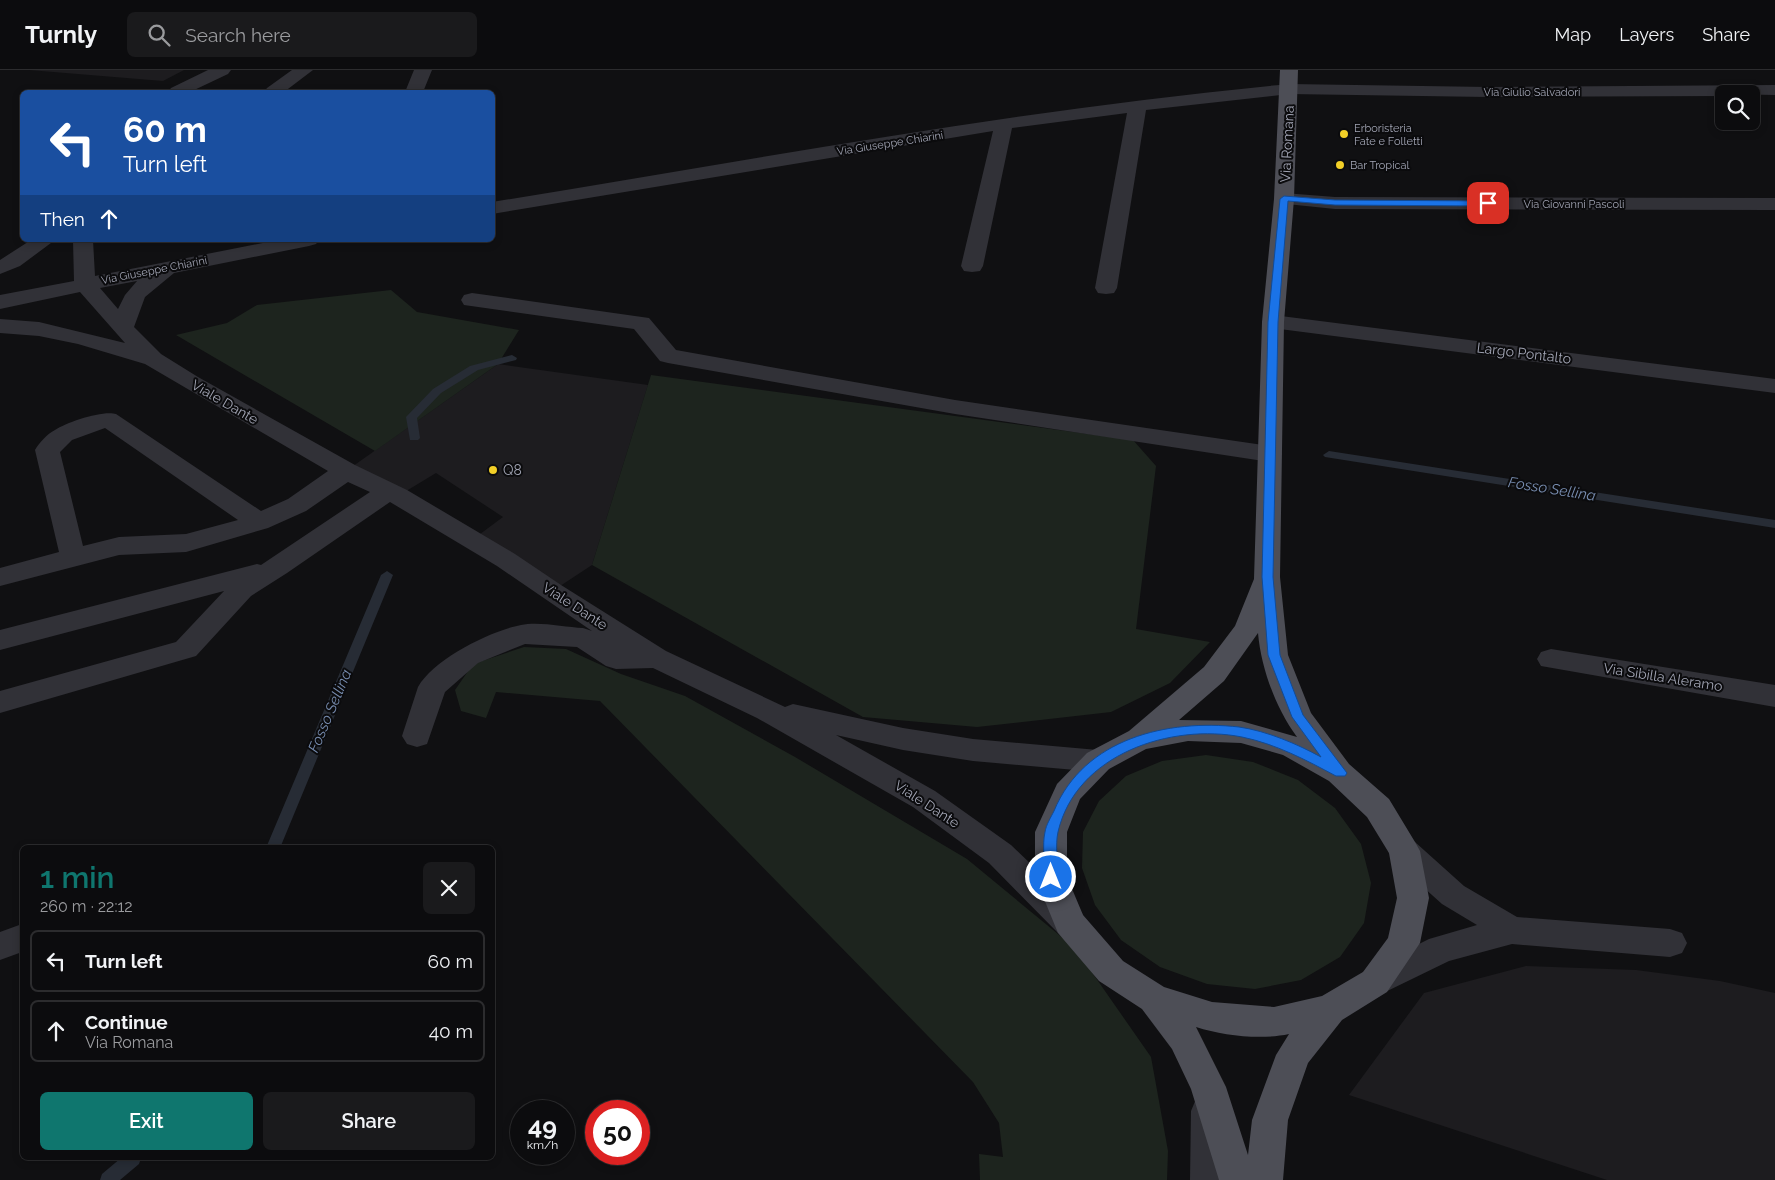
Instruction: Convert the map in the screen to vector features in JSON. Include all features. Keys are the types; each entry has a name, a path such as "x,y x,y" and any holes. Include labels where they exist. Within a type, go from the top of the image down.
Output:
{"main road":[{"name":"Via Romana","path":"1267,577 1273,322 1284,199 1289,80"},
{"path":"1267,577 1274,655 1298,717 1340,773 1378,808 1404,851 1413,898 1403,943 1375,982 1330,1009 1274,1022 1212,1017 1154,998 1111,970 1070,923 1051,877 1051,832 1068,792 1098,761 1139,739 1214,674 1247,629 1267,577"},
{"path":"1139,739 1188,730 1241,732 1293,747 1340,773"},
{"path":"1154,998 1184,1038 1208,1088 1238,1180"},
{"path":"1264,1180 1270,1120 1293,1055 1330,1009"}],"street":[{"path":"181,90 222,70"},
{"path":"276,90 304,70"},
{"path":"415,90 423,70"},
{"name":"Via Giulio Salvadori","path":"1289,80 1488,92 1775,90"},
{"name":"Via Giuseppe Chiarini","path":"495,208 1004,124 1138,105 1289,80"},
{"path":"1106,288 1138,105"},
{"path":"972,266 1004,124"},
{"name":"Via Giovanni Pascoli","path":"1284,199 1335,203 1775,204"},
{"path":"0,268 42,242"},
{"path":"83,242 85,284"},
{"name":"Via Giuseppe Chiarini","path":"0,302 299,242"},
{"path":"122,328 134,294 150,281 178,265"},
{"name":"Viale Dante","path":"85,284 122,328 153,359 346,471 398,496 506,560 551,592 656,658 767,710 924,799 1000,854 1070,923"},
{"path":"472,300 641,323 668,356 955,407 1270,454"},
{"name":"Largo Pontalto","path":"1273,322 1775,386"},
{"path":"0,326 48,330 153,359"},
{"path":"73,557 47,450 63,435 108,419 259,522"},
{"path":"0,577 119,546 186,543 259,522 297,505 346,471"},
{"path":"0,702 186,649 241,588 278,568 388,492"},
{"path":"0,640 278,568"},
{"path":"417,736 432,687 468,656 523,634 583,638 616,660 656,658"},
{"name":"Via Sibilla Aleramo","path":"1551,659 1775,696"},
{"path":"767,710 903,739 973,750 1098,761"},
{"path":"1404,851 1453,895 1512,930"},
{"path":"1375,982 1441,949 1512,930 1670,943"},
{"path":"0,946 20,939"},
{"path":"1208,1088 1209,1180"}],"shaded area":[{"path":"29,70 184,70 163,81"},
{"path":"391,290 417,312 519,330 498,364 375,451 176,335 227,323 257,305"},
{"path":"498,364 648,385 592,565 551,592 472,540 503,517 436,473 398,496 346,471"},
{"path":"651,375 1133,440 1156,466 1136,629 1210,642 1170,683 1111,712 977,727 863,717 592,565"},
{"path":"524,647 566,649 621,674 685,696 795,757 967,859 1075,948 1151,1057 1168,1151 1167,1180 980,1180 979,1154 1003,1157 999,1123 973,1082 600,701 496,692 486,718 461,711 455,690 473,664"},
{"path":"1206,755 1253,762 1298,780 1335,808 1361,844 1371,883 1364,923 1340,957 1301,980 1255,989 1207,984 1160,967 1121,940 1095,905 1082,868 1083,832 1099,801 1126,776 1162,761"},
{"path":"1526,966 1636,970 1720,981 1775,993 1775,1180 1607,1180 1349,1095 1424,993"}],"waterway":[{"name":"Fosso Sellina","path":"414,438 411,417 437,391 474,368 512,358"},
{"name":"Fosso Sellina","path":"1329,455 1775,524"},
{"name":"Fosso Sellina","path":"274,845 387,575"},
{"name":"Fosso Sellina","path":"108,1180 131,1160"}],"place":[{"name":"Erboristeria Fate e Folletti","path":"1344,134"},
{"name":"Bar Tropical","path":"1340,165"},
{"name":"Q8","path":"493,470"}],"route":[{"path":"1051,877 1051,832 1068,792 1098,761 1139,739 1188,730 1241,732 1293,747 1340,773 1298,717 1274,655 1267,577 1273,322 1284,199 1335,203 1488,203"}]}
